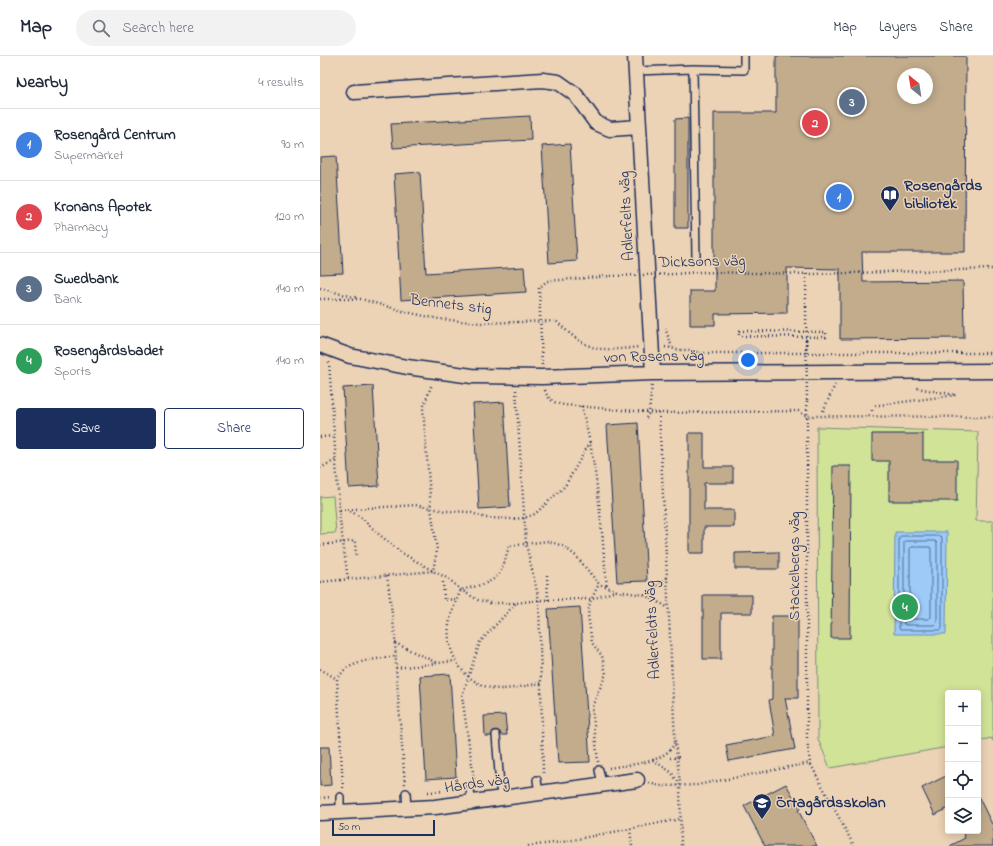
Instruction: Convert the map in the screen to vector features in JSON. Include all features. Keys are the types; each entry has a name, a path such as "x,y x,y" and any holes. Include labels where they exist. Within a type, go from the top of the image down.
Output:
{"street":[{"name":"Adlerfelts väg","path":"635,56 653,373"},
{"path":"354,92 543,80 558,82 575,94 596,123 610,129 639,127"},
{"name":"von Rosens väg","path":"320,345 350,356 407,368 472,376 542,377 653,373 993,371"},
{"name":"Hårds väg","path":"320,813 407,809 471,802 501,798 540,784 602,784 637,780"}],"lane":[{"path":"636,71 693,69 744,70 744,56"},
{"path":"693,69 696,258"},
{"path":"496,735 501,798"},
{"path":"599,770 602,784"},
{"path":"470,788 471,802"},
{"path":"406,793 407,809"},
{"path":"340,812 341,794"}],"path":[{"name":"Dicksons väg","path":"541,322 539,288 547,282 611,276 700,272 806,274 993,270"},
{"name":"Stackelbergs väg","path":"806,274 807,739 810,763 854,846"},
{"name":"Bennets stig","path":"320,288 406,312 439,319 481,323 556,321 571,335 588,345 603,349 641,347"},
{"name":"Bennets stig","path":"320,299 361,299"},
{"path":"739,331 807,332 826,332 826,337 739,336 739,331"},
{"path":"806,337 806,353"},
{"path":"689,350 701,353 993,353"},
{"path":"329,360 340,510 348,580"},
{"path":"646,418 649,412 653,373"},
{"path":"433,571 437,550 431,508 423,408 434,380"},
{"path":"515,387 526,544 539,600 541,684 540,784"},
{"path":"823,411 834,388"},
{"path":"872,411 872,406 956,395 917,388"},
{"path":"580,406 590,442 607,587"},
{"name":"Adlerfeldts väg","path":"681,846 680,784 677,757 659,413 798,411 807,416"},
{"path":"807,416 993,416"},
{"path":"320,437 335,436"},
{"path":"340,510 416,505 446,511 469,512 486,518 524,518 535,514 565,486 590,442"},
{"path":"320,468 336,460"},
{"path":"347,509 362,518 402,554 449,579 461,590 478,600 516,603 539,600 592,599 616,591"},
{"path":"320,545 355,541 356,557"},
{"path":"541,684 500,689 484,685 468,677 455,661 450,643 449,626 453,608 461,590 496,578 502,567 509,546 548,541 563,546 576,556 599,584 616,591 644,595 669,609"},
{"path":"320,582 433,571"},
{"path":"547,575 548,600"},
{"path":"387,576 395,643 406,793"},
{"path":"644,595 667,578"},
{"path":"443,582 444,600 457,598"},
{"path":"599,584 592,599 588,615 592,643 602,656 606,674 592,708 599,770"},
{"path":"474,781 462,696 480,642 516,603"},
{"path":"395,643 438,663"},
{"path":"341,794 337,679 346,668 364,661 396,656"},
{"path":"396,668 455,661"},
{"path":"320,668 337,679"},
{"path":"670,758 681,757"},
{"path":"653,760 671,772 680,784"},
{"path":"637,780 660,786 680,784 697,785 810,763"},
{"path":"528,846 562,842 680,819"},
{"path":"630,829 632,846"}],"green space":[{"path":"817,427 978,432 976,521 993,521 993,741 991,738 981,740 981,690 945,690 945,748 830,768 818,739"},
{"path":"333,496 336,533 320,534 320,497"}],"water":[{"path":"895,532 947,532 946,634 894,634"}],"building":[{"path":"776,56 966,56 965,252 862,252 863,282 963,281 964,338 840,339 840,269 787,268 787,313 715,314 715,325 690,325 690,291 715,291 714,113 776,113"},
{"path":"530,116 531,140 393,148 391,124"},
{"path":"688,118 688,228 675,228 675,119"},
{"path":"570,144 577,261 549,263 542,146"},
{"path":"336,156 343,273 320,274 320,157"},
{"path":"420,172 426,273 524,267 526,292 401,300 394,174"},
{"path":"373,386 379,486 349,488 343,388"},
{"path":"504,402 510,507 479,509 473,404"},
{"path":"638,423 647,581 617,582 607,425"},
{"path":"689,433 704,433 704,467 733,467 733,483 704,483 704,510 734,510 734,527 704,527 704,553 689,553"},
{"path":"872,434 923,434 923,460 957,460 957,501 889,501 889,461 872,461"},
{"path":"833,466 851,466 850,638 831,638"},
{"path":"779,552 779,569 735,569 735,553"},
{"path":"703,595 752,595 752,613 721,613 721,659 703,659"},
{"path":"580,607 590,762 558,763 548,609"},
{"path":"772,616 798,616 798,698 785,698 795,749 729,761 726,745 775,736 769,700 772,699"},
{"path":"450,674 456,777 426,779 420,676"},
{"path":"505,715 507,735 501,735 500,732 496,730 493,731 491,736 485,736 484,716"},
{"path":"320,747 329,747 331,785 320,786"},
{"path":"945,776 945,810 935,815 922,788"},
{"path":"786,784 800,809 798,810 817,846 765,846 744,806"},
{"path":"981,802 993,826 993,846 950,846 965,838 963,834 981,834"}],"place":[{"name":"Swedbank","path":"852,102"},
{"name":"Kronans Apotek","path":"815,123"},
{"name":"Rosengård Centrum","path":"839,197"},
{"name":"Rosengårds bibliotek","path":"890,212"},
{"name":"Rosengårdsbadet","path":"905,607"},
{"name":"Örtagårdsskolan","path":"762,820"}]}
